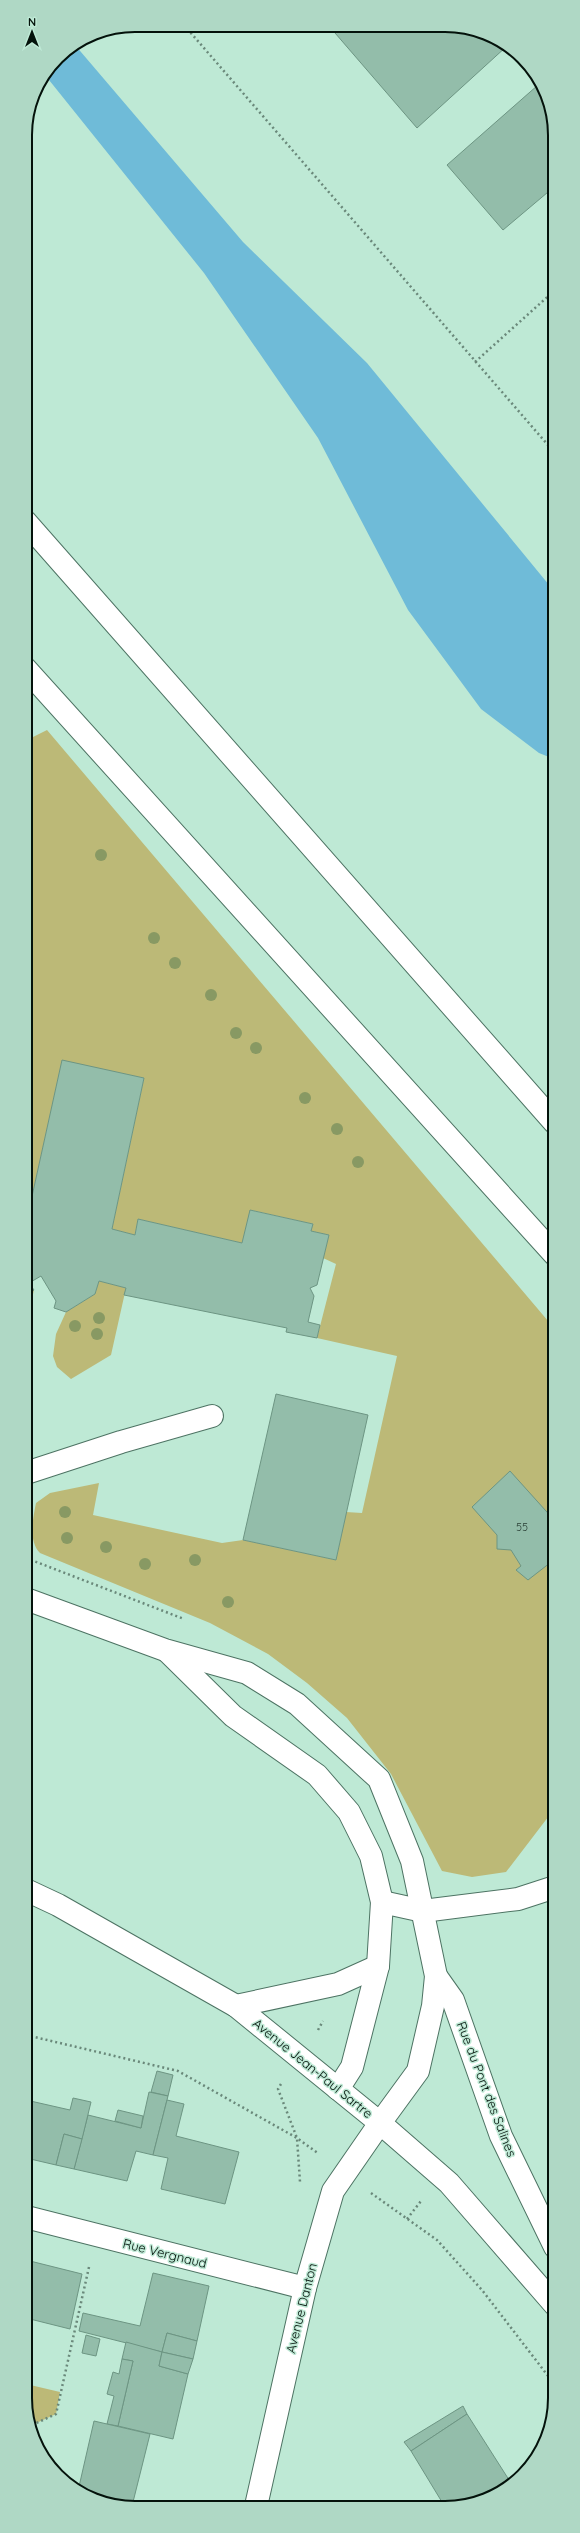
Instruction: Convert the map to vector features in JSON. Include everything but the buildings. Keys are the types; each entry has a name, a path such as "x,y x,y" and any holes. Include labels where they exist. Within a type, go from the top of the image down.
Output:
{"main road":[{"path":"32,529 548,1115"},
{"path":"32,676 548,1247"},
{"path":"32,1471 120,1442 212,1416"},
{"name":"Rue du Pont des Salines","path":"32,1601 165,1650 247,1673 291,1700 379,1779 412,1861 436,1976 433,2006 418,2071 380,2123"},
{"name":"Rue du Pont des Salines","path":"165,1650 233,1716 316,1775 344,1807 371,1856 382,1902 378,1966 352,2067 338,2090"},
{"path":"382,1902 423,1911 518,1898 548,1889"},
{"name":"Avenue Jean-Paul Sartre","path":"32,1893 58,1905 236,2006 380,2123 449,2183 548,2296"},
{"path":"236,2006 338,1984 378,1966"},
{"name":"Rue du Pont des Salines","path":"436,1976 453,2000 501,2136 548,2233"},
{"name":"Avenue Danton","path":"257,2501 305,2288 333,2191 380,2123"},
{"name":"Rue Vergnaud","path":"32,2219 305,2288"}],"path":[{"path":"190,32 548,445"},
{"path":"475,362 548,296"},
{"path":"32,1560 185,1620"},
{"path":"300,2186 297,2138 278,2089 323,2024 325,2008 318,1988"},
{"path":"32,2036 178,2071 297,2138 344,2174 437,2240 482,2290 548,2376"},
{"path":"35,2424 56,2414 97,2235"}],"shaded area":[{"path":"47,730 548,1321 548,1817 506,1872 472,1877 442,1871 391,1774 347,1718 307,1683 268,1654 210,1623 40,1553 36,1548 32,1529 36,1503 50,1493 99,1483 93,1515 222,1543 243,1540 336,1560 346,1512 362,1513 397,1356 317,1338 336,1264 323,1258 329,1235 311,1231 313,1224 251,1210 242,1243 138,1219 135,1235 112,1229 144,1078 62,1061 32,1196 32,738"},
{"path":"99,1281 126,1288 111,1355 71,1379 57,1367 53,1356 56,1334 66,1312 95,1294"},
{"path":"32,2385 60,2392 56,2414 35,2424"}],"water":[{"path":"78,49 243,242 367,363 548,584 548,757 539,753 481,709 408,610 318,438 204,273 49,80 53,72"}]}
